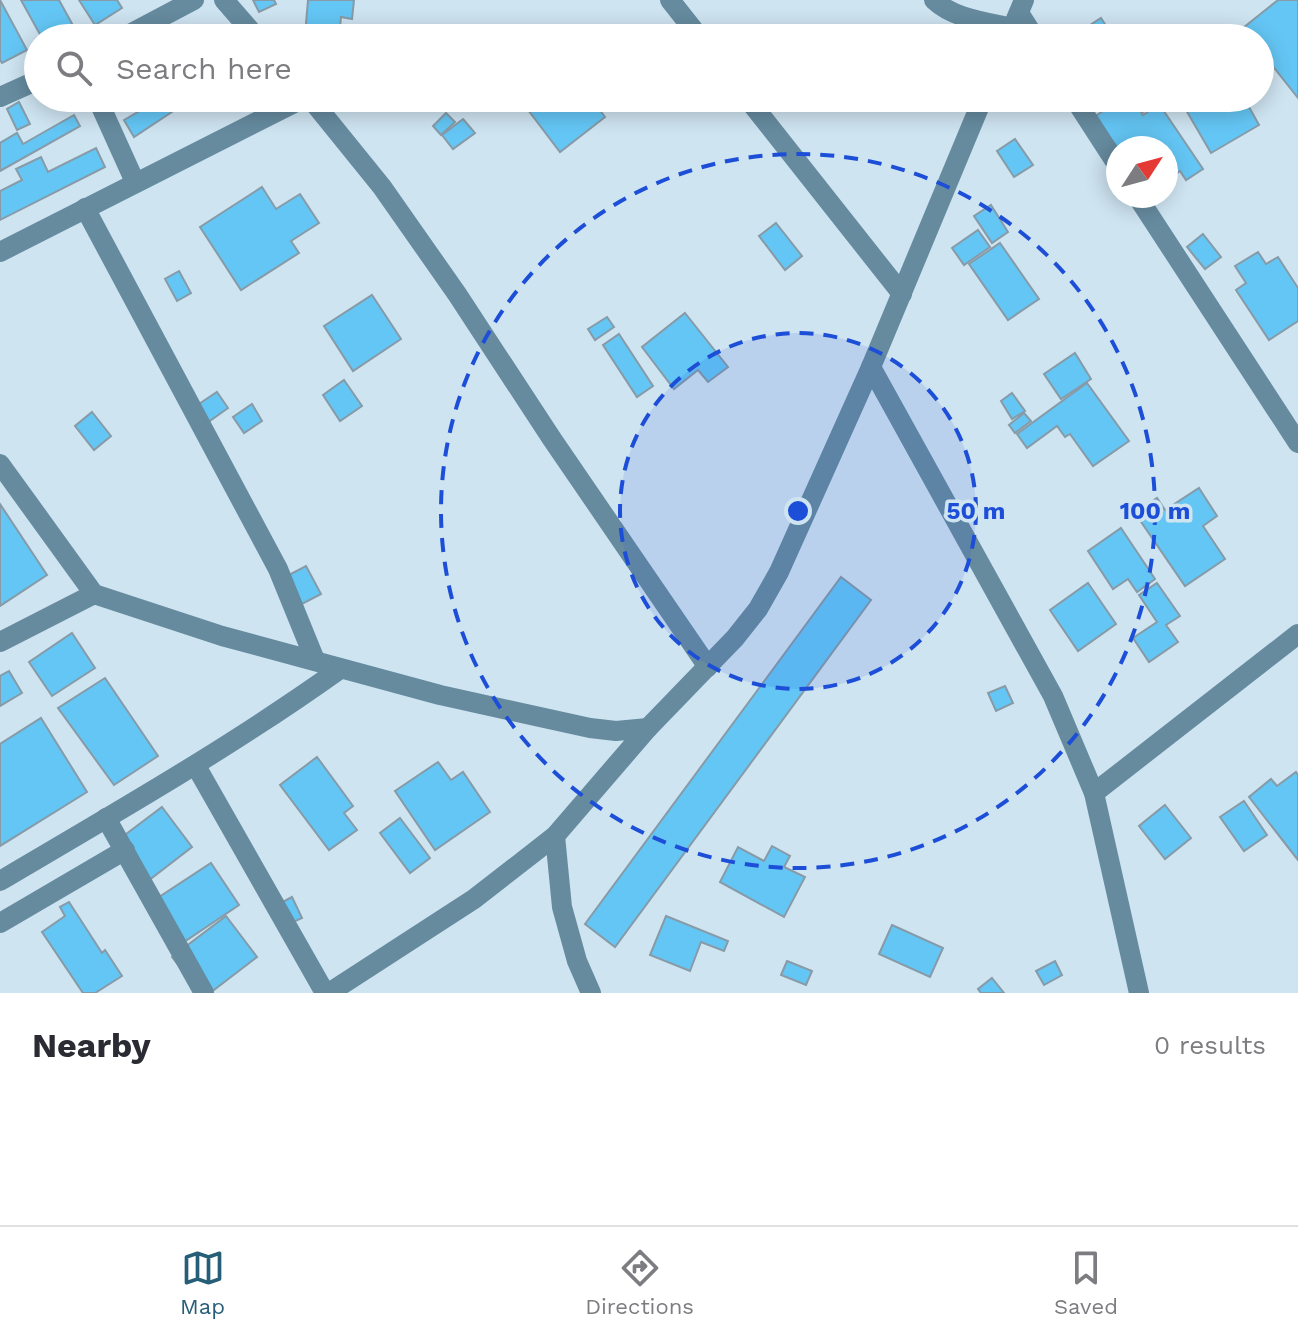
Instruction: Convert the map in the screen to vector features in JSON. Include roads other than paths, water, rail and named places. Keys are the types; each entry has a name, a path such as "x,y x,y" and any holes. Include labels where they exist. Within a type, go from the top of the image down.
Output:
{"street":[{"path":"149,24 194,0"},
{"path":"224,0 245,24"},
{"path":"670,0 689,24"},
{"path":"934,0 940,6 968,17 1016,20"},
{"path":"0,97 24,86"},
{"path":"103,112 135,182"},
{"path":"2,247 277,112"},
{"path":"321,112 382,187 457,294 708,667"},
{"path":"758,112 902,294"},
{"path":"196,766 327,993 495,884 555,836 648,728 708,667 758,609 779,572 871,367 977,112"},
{"path":"1083,112 1106,147"},
{"path":"85,208 278,569 315,660"},
{"path":"1145,208 1298,443"},
{"path":"871,367 1053,696 1094,793 1139,993"},
{"path":"0,464 94,594 222,636 340,669 590,728 616,731 648,728"},
{"path":"0,642 94,594"},
{"path":"1094,793 1298,634"},
{"path":"0,880 196,766 340,669"},
{"path":"106,818 204,993"},
{"path":"555,836 562,907 577,961 591,993"},
{"path":"0,923 125,850"}]}
